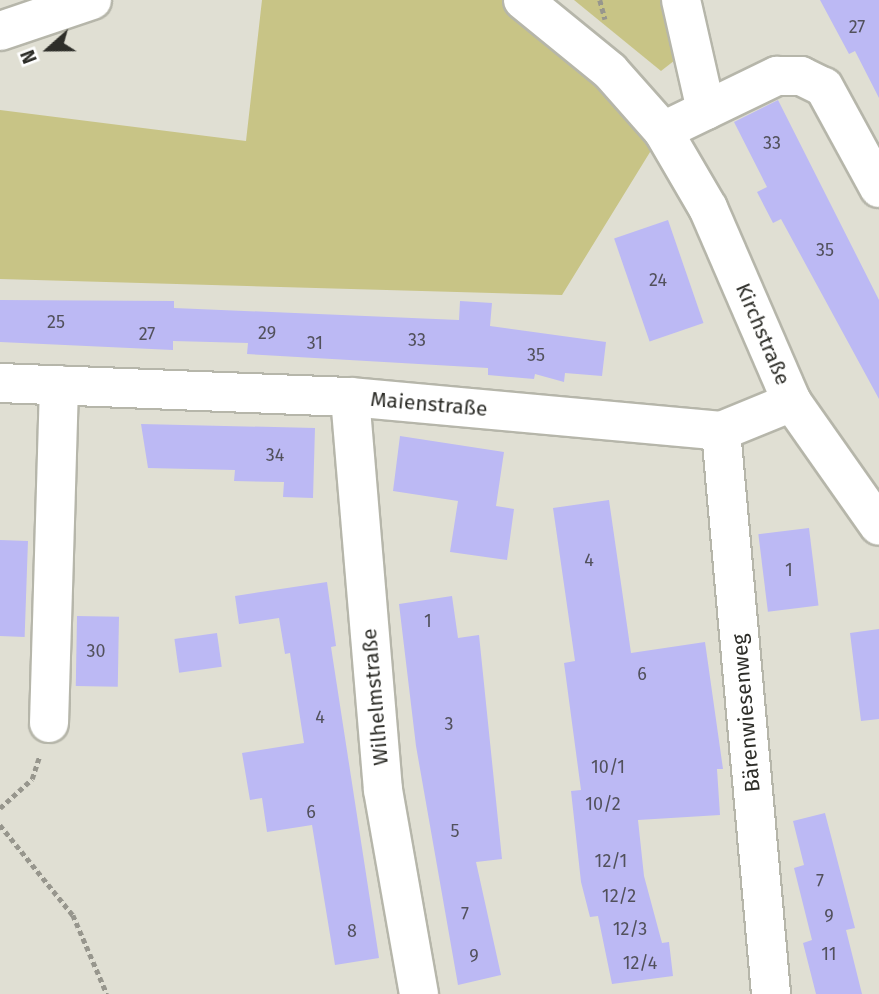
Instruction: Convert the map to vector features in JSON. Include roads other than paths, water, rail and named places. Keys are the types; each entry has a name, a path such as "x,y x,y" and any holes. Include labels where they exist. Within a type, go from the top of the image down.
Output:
{"street":[{"path":"0,31 92,0"},
{"name":"Kirchstraße","path":"523,0 610,71 663,131 708,208 792,402 879,526"},
{"path":"681,0 706,110"},
{"path":"663,131 776,76 802,76 824,88 879,188"},
{"name":"Maienstraße","path":"0,383 350,397 720,431 792,402"},
{"path":"49,723 59,385"},
{"name":"Wilhelmstraße","path":"350,397 383,790 419,994"},
{"name":"Bärenwiesenweg","path":"720,431 771,994"}]}
